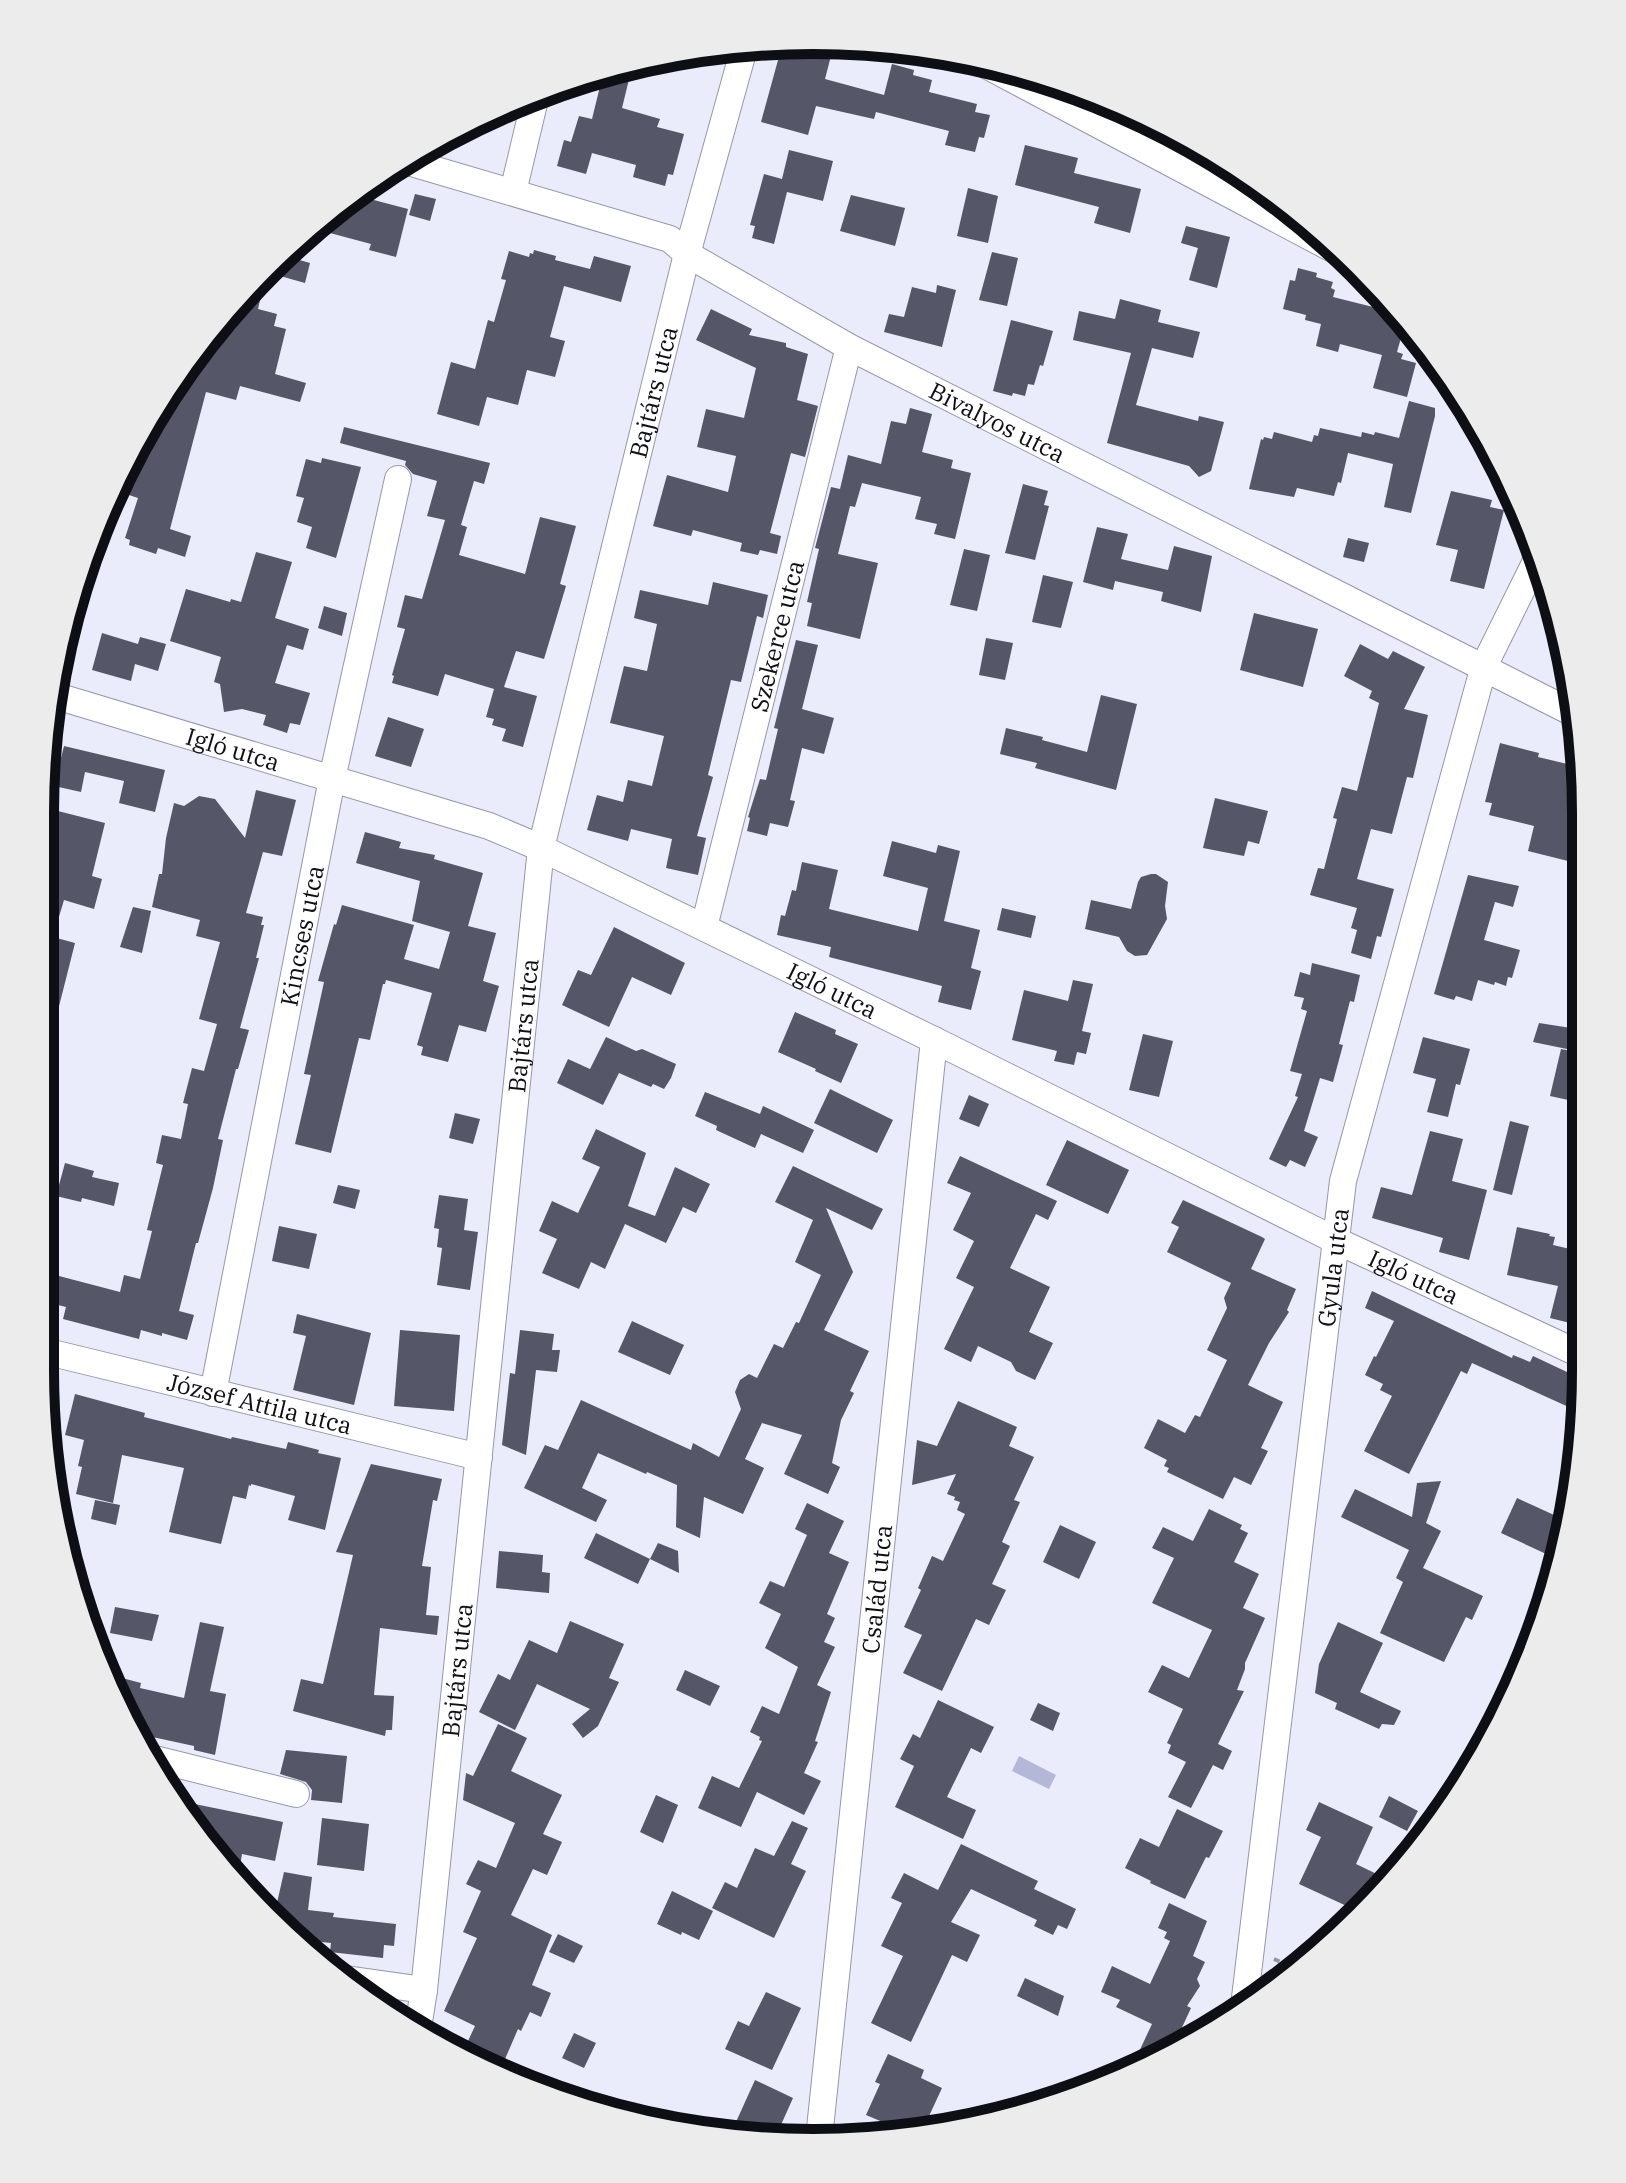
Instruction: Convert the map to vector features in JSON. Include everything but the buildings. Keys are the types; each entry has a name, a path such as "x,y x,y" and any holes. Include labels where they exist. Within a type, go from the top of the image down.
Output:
{"street":[{"name":"Bajtárs utca","path":"419,2019 541,848 687,254 741,58"},
{"path":"1020,83 1301,232"},
{"path":"513,192 533,108"},
{"name":"Bivalyos utca","path":"419,165 670,239 687,254 849,347 1565,709"},
{"name":"Szekerce utca","path":"704,927 849,347"},
{"name":"Kincses utca","path":"213,1393 332,779 398,479"},
{"name":"Gyula utca","path":"1245,1993 1343,1181 1484,666 1532,569"},
{"name":"Igló utca","path":"63,698 489,826 541,848 1335,1240 1572,1350"},
{"name":"Család utca","path":"820,2129 934,1040"},
{"name":"József Attila utca","path":"54,1353 479,1457"},
{"path":"163,1761 296,1794"},
{"path":"364,1982 424,1990"}],"water":[{"path":"1019,1756 1056,1775 1049,1789 1012,1771"}]}
